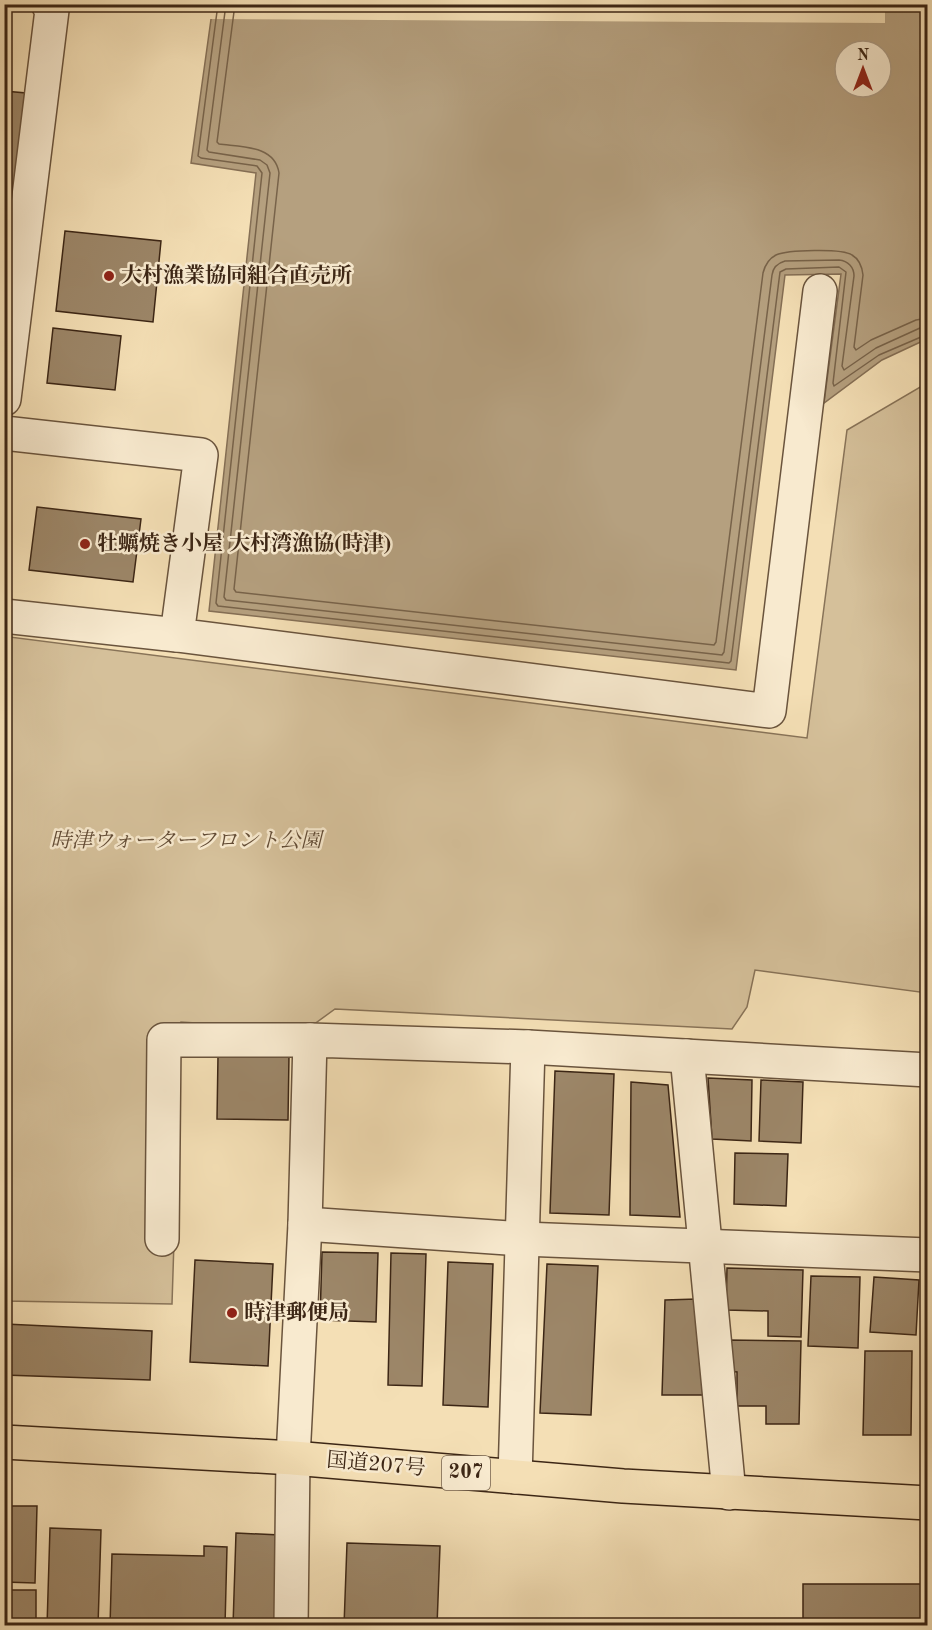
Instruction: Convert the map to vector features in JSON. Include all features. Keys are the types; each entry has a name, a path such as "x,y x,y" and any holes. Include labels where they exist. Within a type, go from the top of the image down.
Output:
{"highway":[{"name":"国道207号","path":"4,1442 293,1458 729,1493 927,1503"}],"street":[{"path":"4,399 52,10 48,4"},
{"path":"4,616 177,634 769,711 820,291"},
{"path":"4,433 201,455 177,634"},
{"path":"162,1239 164,1040 310,1040 528,1047 927,1070"},
{"path":"291,1626 293,1458 305,1224 310,1040"},
{"path":"515,1477 528,1047"},
{"path":"687,1056 729,1493"},
{"path":"305,1224 523,1239 927,1255"}],"green space":[{"name":"時津ウォーターフロント公園","path":"927,383 927,993 755,970 747,1007 732,1029 335,1009 306,1030 181,1022 172,1304 5,1301 4,681 10,637 807,738 847,430"}],"water":[{"path":"213,5 927,5 927,339 882,360 824,403 841,274 785,275 736,670 209,611 256,173 191,163"}],"pier":[{"path":"210,4 885,4 885,23 208,19"}],"building":[{"path":"4,91 26,93 4,278"},
{"name":"大村漁業協同組合直売所","path":"65,231 161,241 153,322 56,311"},
{"path":"53,328 121,336 115,390 47,383"},
{"name":"牡蠣焼き小屋 大村湾漁協(時津)","path":"37,507 141,519 133,582 29,570"},
{"path":"218,1056 289,1056 288,1120 217,1119"},
{"path":"555,1071 614,1074 609,1215 550,1213"},
{"path":"708,1078 752,1080 751,1141 712,1139"},
{"path":"761,1080 803,1082 801,1143 759,1141"},
{"path":"631,1082 668,1085 680,1217 630,1215"},
{"path":"735,1153 788,1154 786,1206 734,1204"},
{"path":"322,1252 378,1253 376,1322 320,1320"},
{"path":"391,1253 426,1254 422,1386 388,1385"},
{"name":"時津郵便局","path":"195,1260 273,1264 268,1366 190,1362"},
{"path":"448,1262 493,1264 488,1407 443,1405"},
{"path":"547,1264 598,1266 591,1415 540,1413"},
{"path":"727,1268 803,1270 801,1337 768,1336 768,1311 726,1310"},
{"path":"811,1276 860,1277 858,1348 808,1346"},
{"path":"874,1277 919,1280 916,1335 870,1332"},
{"path":"697,1299 706,1395 662,1395 665,1300"},
{"path":"5,1324 152,1331 150,1380 4,1375"},
{"path":"727,1340 801,1341 799,1424 766,1424 766,1406 737,1406 737,1372 727,1371"},
{"path":"865,1351 912,1351 911,1435 863,1435"},
{"path":"9,1506 37,1506 35,1583 4,1582 4,1511"},
{"path":"50,1528 101,1530 98,1626 47,1626"},
{"path":"236,1533 280,1535 278,1626 233,1626"},
{"path":"347,1543 440,1546 437,1626 344,1626"},
{"path":"204,1546 227,1547 225,1626 110,1626 112,1554 204,1556"},
{"path":"803,1584 928,1584 928,1626 803,1626"},
{"path":"4,1590 36,1590 36,1626 4,1626"}],"place":[{"name":"大村漁業協同組合直売所","path":"109,276"},
{"name":"牡蠣焼き小屋 大村湾漁協(時津)","path":"85,544"},
{"name":"時津郵便局","path":"232,1313"}]}
